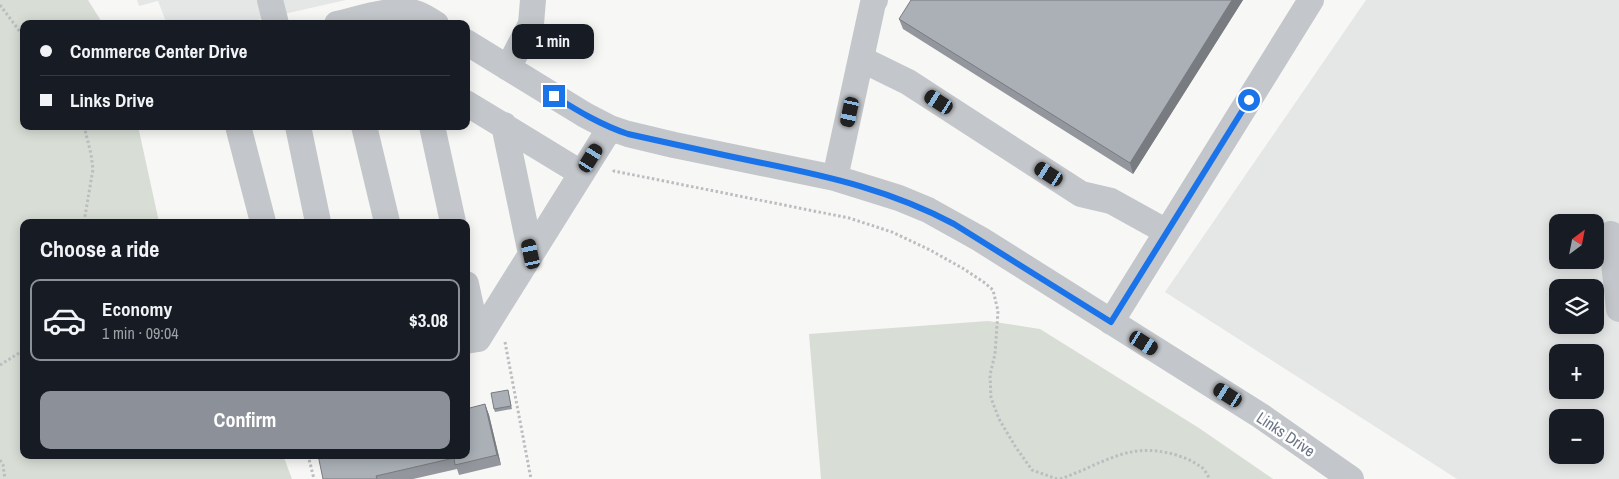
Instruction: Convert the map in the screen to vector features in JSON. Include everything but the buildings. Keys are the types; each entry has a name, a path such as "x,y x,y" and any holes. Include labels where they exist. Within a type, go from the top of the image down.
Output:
{"street":[{"path":"270,0 275,20"},
{"path":"436,20 437,0"},
{"path":"508,68 530,24 533,0"},
{"path":"835,178 875,0"},
{"path":"1111,322 1311,0"},
{"path":"356,20 401,11 413,12 428,20"},
{"name":"Links Drive","path":"470,44 585,115 610,128 674,145 835,178 899,198 937,214 980,239 1261,416 1351,479"},
{"path":"861,59 908,82 1081,194 1112,201 1167,232"},
{"path":"470,105 581,173"},
{"path":"504,125 531,254"},
{"path":"472,340 531,254 610,128"},
{"path":"239,130 262,219"},
{"path":"299,130 317,219"},
{"path":"365,130 386,219"},
{"path":"433,130 452,219"},
{"path":"1611,234 1619,309"},
{"path":"470,321 472,340"}],"path":[{"path":"0,5 20,32"},
{"path":"84,219 92,170 91,154 85,130"},
{"path":"609,180 614,171 849,218 892,232 930,250 964,269 993,290 998,311 995,354 990,375 990,398 999,419 1032,470 1058,479 1133,451 1160,451 1186,458 1203,468 1210,479"},
{"path":"510,334 505,342 531,479"},
{"path":"0,365 20,352"},
{"path":"309,459 314,479"},
{"path":"0,460 3,465 5,479"}],"shaded area":[{"path":"0,0 88,0 100,20 20,20 20,130 139,130 158,219 20,219 20,459 284,459 292,479 0,479"},
{"path":"137,0 346,0 258,20 165,20 158,1 139,6"},
{"path":"1366,0 1619,0 1619,479 1457,479 1165,292"},
{"path":"988,321 1040,329 1199,428 1273,479 821,479 809,334"}],"route":[{"path":"554,96 610,128 628,134 835,178 899,198 928,210 980,239 1111,322 1249,100"}]}
